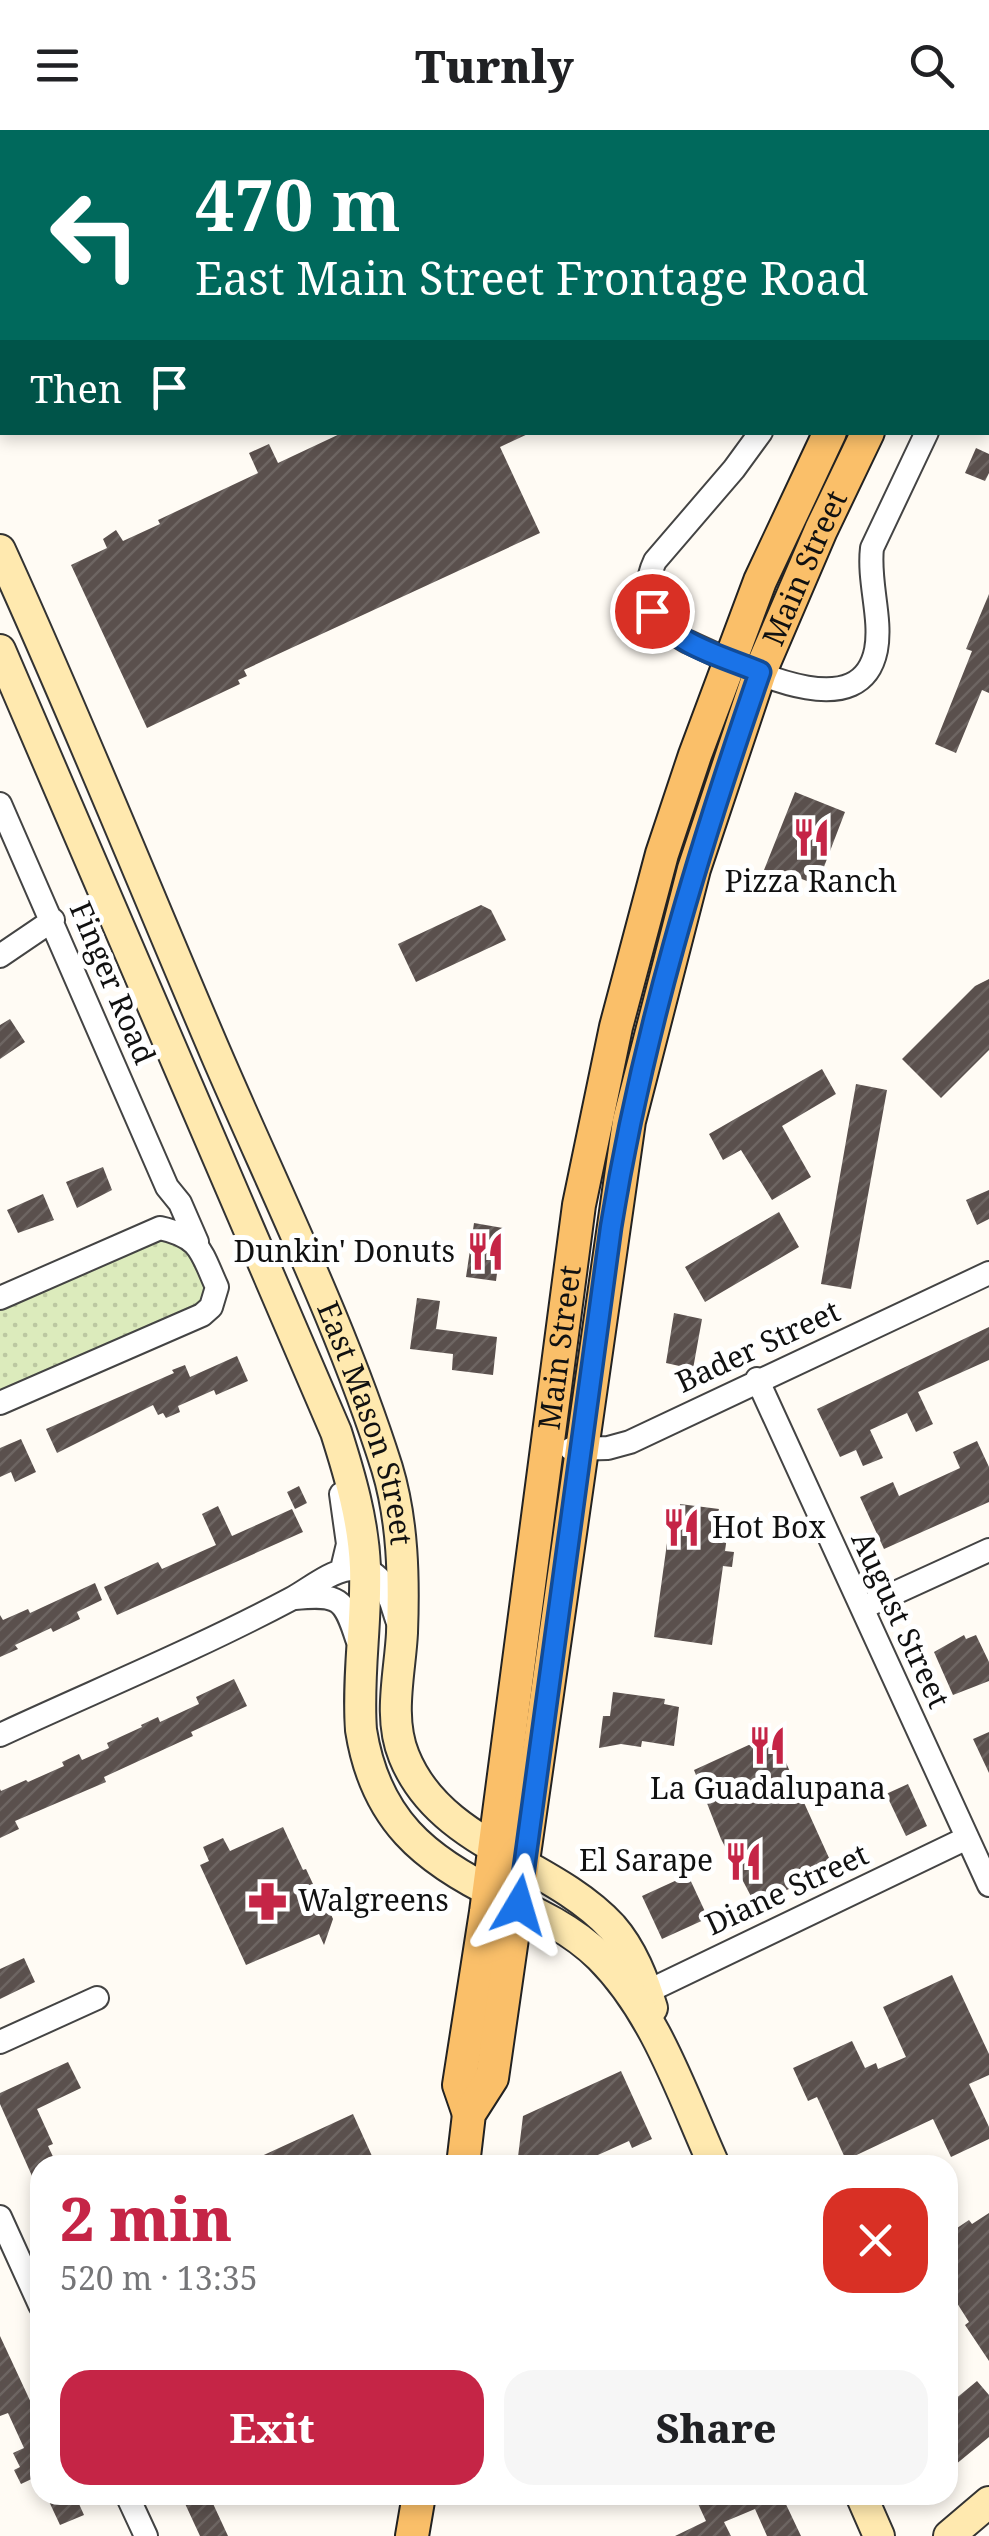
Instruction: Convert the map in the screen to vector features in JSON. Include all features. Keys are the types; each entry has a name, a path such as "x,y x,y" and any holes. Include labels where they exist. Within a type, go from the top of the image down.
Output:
{"main road":[{"name":"Main Street","path":"504,1898 524,1864 629,1121 746,666 760,582 829,435"},
{"name":"Main Street","path":"464,2155 470,2114 492,2078 504,1898 494,1846 580,1205 616,1026 662,854 746,666 821,530 867,435"},
{"name":"East Mason Street","path":"0,550 354,1376 389,1475 403,1557 396,1711 402,1752 420,1787 441,1810 584,1903 615,1930 637,1966 640,1994 709,2155"},
{"name":"East Mason Street","path":"0,650 320,1396 349,1472 362,1524 354,1569 362,1657 361,1730 372,1778 386,1806 422,1848 504,1898 556,1924 592,1950 640,1994"},
{"path":"948,2536 989,2502"},
{"path":"412,2536 417,2505"},
{"path":"865,2505 879,2536"}],"street":[{"path":"759,435 734,470 655,560 647,586 652,611 669,631 746,666 824,692 847,688 866,674 872,662 877,641 872,548 926,435"},
{"name":"Finger Road","path":"0,804 167,1187 180,1203 217,1287 212,1307 202,1315 0,1403"},
{"path":"0,956 53,920"},
{"path":"160,1228 167,1206 167,1187"},
{"path":"0,1298 160,1228 197,1242"},
{"name":"Bader Street","path":"548,1447 582,1450 630,1442 989,1273"},
{"name":"August Street","path":"757,1380 989,1885"},
{"path":"862,1608 989,1550"},
{"path":"0,1734 354,1569 386,1585 402,1636"},
{"path":"292,1599 320,1596 334,1599 349,1611 362,1657"},
{"name":"Diane Street","path":"640,1994 967,1838"},
{"path":"0,2042 97,1998"},
{"path":"0,2217 30,2282"},
{"path":"132,2505 146,2536"}],"green space":[{"path":"164,1239 186,1244 210,1287 204,1302 0,1393 0,1309"}],"building":[{"path":"338,435 526,435 500,447 540,533 244,670 247,676 238,680 240,684 147,728 71,565 107,548 103,539 116,530 123,541 160,524 158,520 258,473 249,453 269,444 278,463"},
{"path":"976,448 989,454 985,481 965,473"},
{"path":"989,594 989,693 982,690 956,753 935,744 972,651 966,649"},
{"path":"795,792 845,812 817,885 764,870"},
{"path":"481,905 491,910 506,940 416,982 398,944"},
{"path":"989,979 989,1050 941,1098 902,1059 975,986"},
{"path":"10,1019 25,1042 0,1059 0,1025"},
{"path":"822,1069 836,1094 782,1126 811,1177 772,1200 741,1150 723,1160 709,1134"},
{"path":"856,1084 887,1090 851,1289 821,1284"},
{"path":"103,1167 112,1190 77,1208 66,1182"},
{"path":"989,1190 989,1219 977,1225 966,1200"},
{"path":"43,1194 54,1220 18,1233 7,1210"},
{"path":"779,1212 799,1247 705,1302 685,1267"},
{"name":"Dunkin' Donuts","path":"474,1223 503,1228 496,1281 466,1277"},
{"path":"417,1298 440,1301 436,1329 497,1337 493,1375 452,1370 453,1354 410,1349"},
{"path":"674,1313 702,1319 693,1369 666,1363"},
{"path":"989,1327 989,1360 918,1392 933,1424 916,1432 907,1413 870,1430 883,1458 863,1466 856,1450 840,1457 817,1409"},
{"path":"237,1356 248,1381 178,1406 180,1412 166,1418 163,1413 158,1415 153,1405 57,1453 46,1429 185,1365 190,1377"},
{"path":"21,1439 36,1472 15,1482 11,1472 0,1477 0,1448"},
{"path":"977,1441 989,1467 989,1502 884,1549 860,1497 893,1482 899,1496 960,1468 953,1452"},
{"path":"299,1486 307,1503 295,1509 287,1492"},
{"path":"680,1504 719,1509 718,1513 730,1515 725,1551 734,1552 732,1567 723,1566 712,1645 654,1637 672,1507 680,1508"},
{"path":"218,1506 232,1536 292,1509 303,1532 117,1615 104,1587 158,1562 162,1569 216,1545 202,1514"},
{"path":"95,1583 102,1600 77,1612 80,1619 15,1645 18,1649 0,1657 0,1615 3,1620 28,1609 30,1613"},
{"path":"964,1635 966,1639 976,1635 989,1662 989,1681 953,1695 934,1652"},
{"path":"234,1679 247,1706 104,1777 106,1782 15,1821 19,1829 0,1838 0,1789 28,1782 64,1766 62,1762 79,1754 82,1760 109,1748 107,1743 158,1717 160,1722 199,1704 196,1697"},
{"path":"613,1692 665,1699 664,1704 679,1707 674,1746 642,1741 641,1747 621,1744 599,1748 603,1716 610,1716"},
{"path":"989,1732 989,1773 973,1739"},
{"path":"773,1734 834,1869 755,1904 721,1839 694,1770"},
{"path":"908,1784 927,1826 906,1836 886,1794"},
{"name":"Walgreens","path":"283,1827 333,1919 324,1945 319,1934 246,1965 200,1865 209,1861 203,1847 223,1838 230,1851"},
{"path":"688,1875 708,1918 662,1939 642,1896"},
{"path":"24,1958 35,1982 0,1999 0,1969"},
{"path":"952,1975 989,2054 989,2075 969,2084 989,2127 989,2139 950,2155 933,2119 857,2155 844,2155 817,2097 808,2101 793,2068 852,2041 865,2068 876,2063 878,2069 906,2057 883,2007"},
{"path":"68,2062 81,2088 37,2109 53,2144 48,2146 52,2155 30,2155 30,2172 0,2104 0,2093"},
{"path":"621,2071 652,2139 632,2148 629,2141 598,2155 518,2155 523,2116"},
{"path":"353,2114 371,2155 264,2155"},
{"path":"989,2213 989,2361 965,2325 969,2322 958,2305 958,2227 969,2220 972,2224"},
{"path":"0,2336 30,2400 30,2480 21,2484 14,2470 20,2467 13,2453 24,2448 8,2413 0,2416"},
{"path":"977,2381 989,2395 989,2437 958,2463 958,2397"},
{"path":"51,2505 80,2505 84,2515 60,2525"},
{"path":"186,2505 214,2505 228,2536 200,2536"},
{"path":"699,2505 786,2505 801,2536 767,2536 755,2509 724,2522 731,2536 675,2536 706,2521"}],"place":[{"name":"Pizza Ranch","path":"811,838"},
{"name":"Dunkin' Donuts","path":"485,1252"},
{"name":"Hot Box","path":"682,1528"},
{"name":"La Guadalupana","path":"768,1745"},
{"name":"El Sarape","path":"743,1861"},
{"name":"Walgreens","path":"268,1901"}],"route":[{"path":"519,1905 611,1227 629,1121 694,868 760,672 686,641 669,631 652,611"}]}
